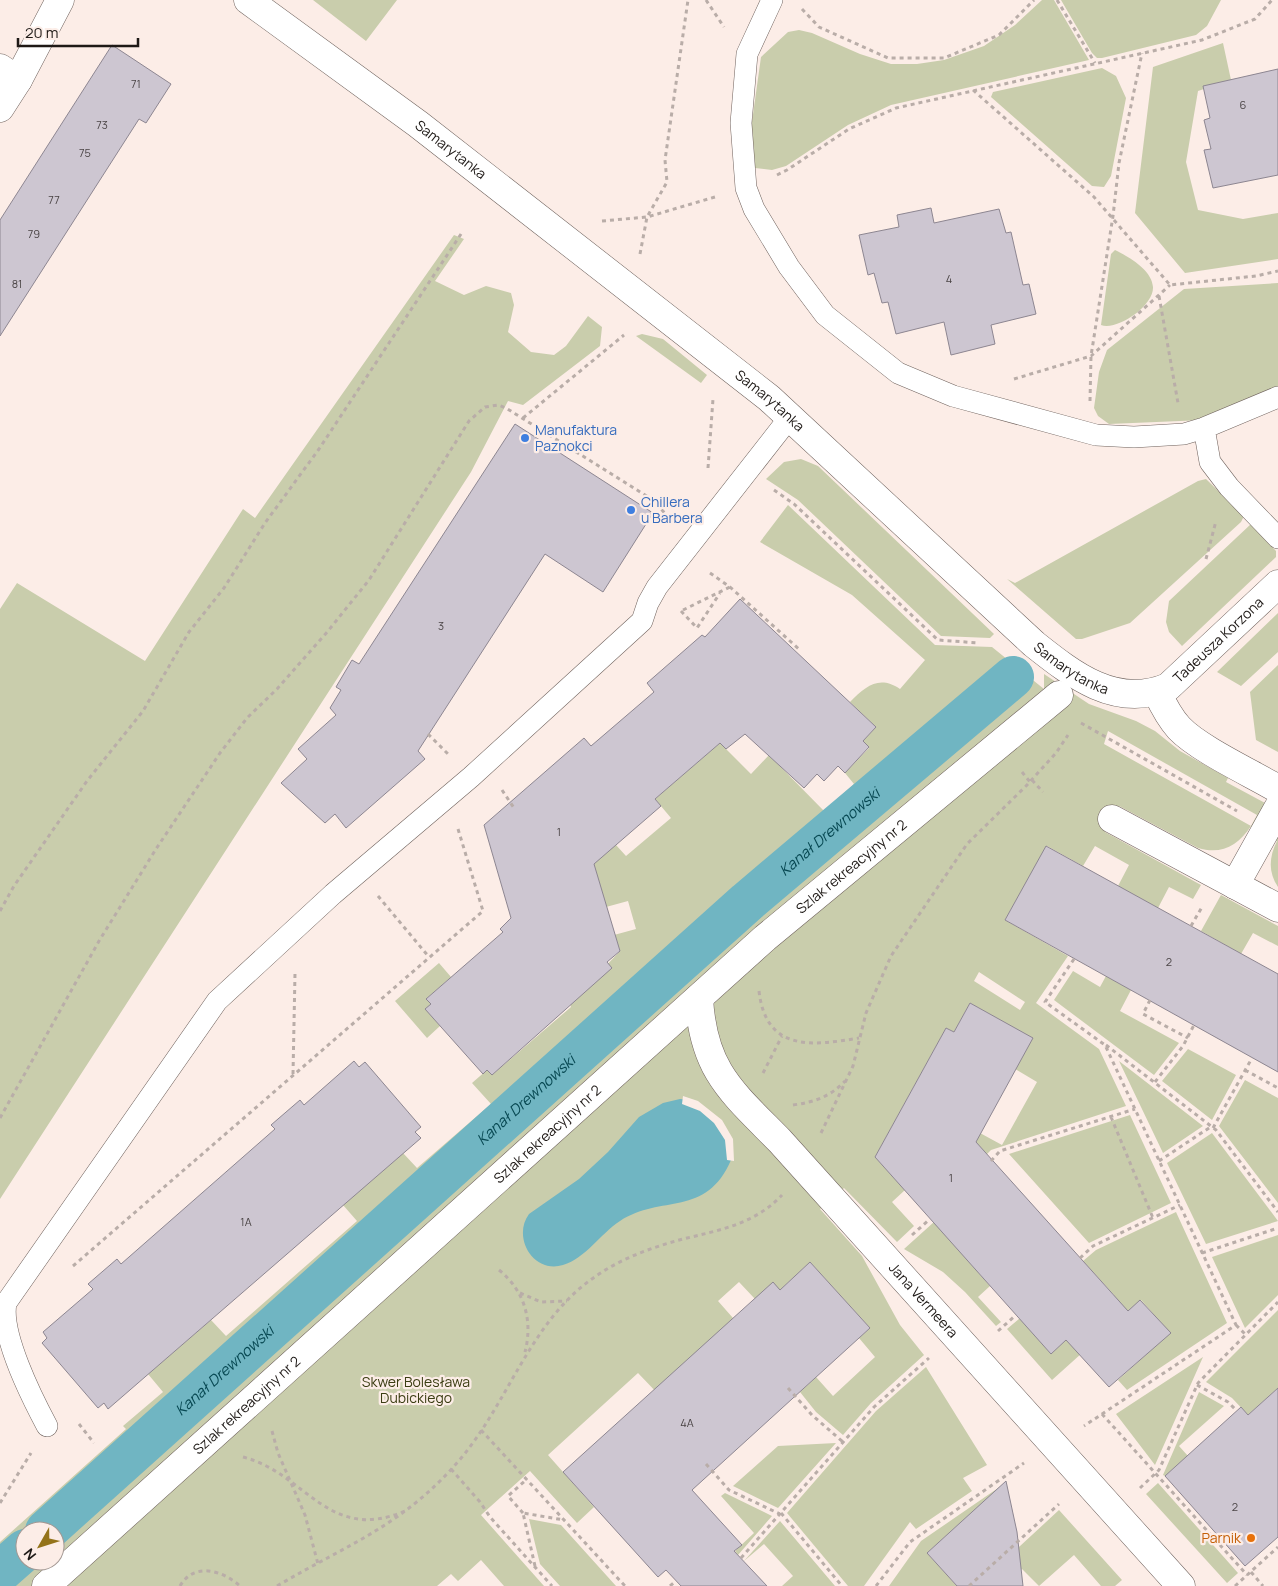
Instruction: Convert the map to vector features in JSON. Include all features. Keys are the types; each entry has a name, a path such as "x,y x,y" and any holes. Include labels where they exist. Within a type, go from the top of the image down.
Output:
{"street":[{"path":"0,108 9,74 60,0"},
{"name":"Samarytanka","path":"248,0 418,124 790,417 1019,630 1067,670 1094,686 1113,692 1128,694 1157,692"},
{"name":"Tadeusza Korzona","path":"1157,692 1168,687 1191,667 1278,584"},
{"path":"1157,692 1166,711 1180,729 1196,742 1278,789"},
{"name":"Szlak rekreacyjny nr 2","path":"46,1586 745,956 1059,694"},
{"path":"1235,885 1273,818"},
{"path":"1112,819 1278,908"},
{"name":"Jana Vermeera","path":"699,998 703,1030 712,1062 724,1083 804,1168 1181,1586"}],"lane":[{"path":"772,0 747,54 741,123 746,188 754,209 789,267 825,315 898,373 953,396 1096,435 1134,437 1184,434 1204,428 1278,397"},
{"path":"47,1426 22,1380 5,1317 6,1303 217,1000 333,894 471,777 642,621 648,603 657,587 790,417"},
{"path":"1204,428 1210,462 1229,488 1278,538"}],"path":[{"path":"639,258 647,216 667,182 665,160 688,0"},
{"path":"799,7 819,27 888,58 944,58 999,35 1034,0"},
{"path":"1057,0 1095,64"},
{"path":"598,221 647,216 746,188 787,170 849,129 896,108 1202,40 1255,19 1272,0"},
{"path":"1096,435 1090,405 1091,356 1113,216 1119,163 1142,54"},
{"path":"973,90 1094,197 1113,216 1170,285"},
{"path":"0,911 14,886 87,781 143,711 190,632 224,588 264,523 319,449 462,231"},
{"path":"1008,380 1091,356 1170,285 1256,276 1278,271"},
{"path":"1159,296 1184,434"},
{"path":"523,418 624,335"},
{"path":"708,473 710,423 715,391"},
{"path":"0,1118 99,941 156,849 220,753 247,718 277,689 328,631 369,580 469,421 485,406 498,406 523,418 652,500 668,514 672,522"},
{"path":"772,488 794,504 938,640 986,643"},
{"path":"705,569 730,587 800,650"},
{"path":"687,606 730,587"},
{"path":"681,611 697,628 720,592"},
{"path":"277,1586 384,1528 413,1506 451,1469 481,1430 524,1357 550,1321 568,1301 602,1272 637,1255 673,1242 717,1232 753,1218 779,1197 804,1168 850,1074 871,999 891,956 952,863 974,835 1032,780 1056,752 1079,707 1059,694"},
{"path":"1074,719 1273,818"},
{"path":"428,734 454,760"},
{"path":"1032,780 1043,792"},
{"path":"69,1270 483,911 456,822"},
{"path":"376,894 429,957"},
{"path":"1191,926 1203,905"},
{"path":"745,956 756,979 766,1019 779,1034 788,1039 810,1044 859,1038"},
{"path":"1074,959 1044,1002 1155,1082 1212,1127 1278,1212"},
{"path":"294,1075 295,972"},
{"path":"1150,1000 1143,1014 1188,1038"},
{"path":"1155,1082 1188,1038 1194,1026"},
{"path":"1105,1045 1236,1325 1246,1335"},
{"path":"1159,1161 1212,1127 1252,1058"},
{"path":"1245,1070 1278,1088"},
{"path":"753,1115 769,1108 806,1104 821,1099 834,1091 850,1074"},
{"path":"991,1161 1000,1151 1135,1109"},
{"path":"1111,1116 1153,1218"},
{"path":"1080,1258 1093,1246 1180,1204"},
{"path":"918,1230 930,1219"},
{"path":"1202,1252 1278,1228"},
{"path":"499,1270 518,1292 525,1306 529,1328 524,1357"},
{"path":"518,1292 541,1302 568,1301"},
{"path":"1134,1493 1155,1473 1197,1385 1278,1302"},
{"path":"1004,1326 1016,1315"},
{"path":"1078,1431 1236,1325"},
{"path":"741,1558 874,1407 924,1362"},
{"path":"269,1385 275,1444 305,1515 318,1564"},
{"path":"1197,1385 1228,1402 1237,1411"},
{"path":"788,1388 812,1415 843,1442"},
{"path":"1102,1414 1249,1573 1264,1586"},
{"path":"77,1423 94,1443"},
{"path":"0,1504 47,1426"},
{"path":"481,1430 624,1586"},
{"path":"201,1446 258,1462 326,1508 355,1520 380,1520 413,1506"},
{"path":"876,1586 910,1542 1030,1458"},
{"path":"706,1464 729,1490 780,1514 842,1586"},
{"path":"451,1469 480,1502 490,1517 552,1586"},
{"path":"527,1479 508,1496 523,1513 535,1567"},
{"path":"969,1586 1056,1506"},
{"path":"523,1513 565,1521"},
{"path":"1235,1586 1278,1548"},
{"path":"180,1586 190,1574 202,1569 228,1577 240,1586"},
{"path":"670,1586 676,1580"},
{"path":"233,1586 236,1583"}],"green space":[{"path":"313,0 397,0 366,41"},
{"path":"1042,0 1054,0 1089,60 891,105 848,125 786,166 772,170 755,168 751,160 749,143 761,57 788,32 799,30 812,33 860,54 891,64 917,64 944,60 984,46 1015,25"},
{"path":"1061,0 1221,0 1207,26 1196,35 1097,58 1092,53"},
{"path":"1223,43 1231,80 1198,91 1186,162 1198,210 1243,219 1278,213 1278,259 1185,273 1135,213 1153,67"},
{"path":"1102,68 1116,76 1126,98 1111,176 1104,187 1092,186 991,97 993,92"},
{"path":"454,235 464,239 435,281 464,295 486,286 511,293 514,305 508,332 531,352 554,355 566,346 588,316 602,327 600,346 523,405 508,401 471,472 0,1199 0,609 17,583 145,661 243,509 255,518"},
{"path":"1115,250 1133,260 1144,270 1149,275 1153,287 1148,302 1141,309 1125,321 1108,326 1101,325 1111,254"},
{"path":"1278,283 1278,388 1204,420 1109,424 1098,416 1094,408 1099,372 1107,350 1184,289"},
{"path":"642,334 663,339 707,375 701,383 636,336"},
{"path":"801,459 818,466 994,634 990,638 941,636 798,500 766,479 784,462"},
{"path":"1206,479 1244,516 1241,522 1130,623 1082,639 1076,639 1007,579 1015,583 1198,481"},
{"name":"Skwer Bolesława Dubickiego","path":"788,505 935,645 992,647 1044,689 1044,674 1089,704 1136,721 1155,731 1180,751 1228,778 1226,782 1278,810 1278,887 1271,870 1272,853 1277,841 1251,826 1235,844 1221,849 1206,850 1198,848 1119,806 1105,832 1201,885 1193,899 1169,887 1158,908 1118,886 1129,865 1095,846 1083,866 1047,846 1005,920 1068,956 1036,1003 1099,1049 1126,1106 991,1150 986,1155 975,1143 980,1133 1002,1145 1037,1082 1015,1069 1032,1038 970,1003 954,1032 946,1028 875,1157 905,1190 892,1202 914,1226 897,1242 844,1188 820,1209 862,1256 900,1325 924,1355 871,1403 843,1435 816,1412 800,1392 816,1377 833,1396 875,1357 859,1338 870,1328 810,1262 780,1290 755,1299 739,1282 718,1301 740,1326 661,1397 638,1373 548,1455 594,1507 577,1523 530,1471 481,1515 544,1586 504,1586 481,1560 458,1581 451,1574 437,1586 0,1586 0,1542 15,1529 15,1571 65,1571 65,1521 23,1521 126,1429 123,1426 163,1392 148,1374 211,1320 226,1336 357,1221 343,1205 403,1153 417,1168 491,1104 472,1083 487,1070 492,1075 571,1007 570,1004 620,951 614,935 636,929 628,901 606,907 577,867 616,845 626,856 671,818 655,799 720,743 751,774 769,755 824,811 854,784 845,773 869,748 863,741 876,727 850,702 873,684 886,683 900,689 925,660 852,595 760,542","holes":["1108,731 1257,815 1251,826 1104,744","979,972 1025,1002 1020,1010 974,981"]},
{"path":"1251,524 1276,551 1276,557 1182,646 1169,632 1166,622 1169,601"},
{"path":"1278,613 1278,652 1241,686 1217,672"},
{"path":"1278,665 1278,752 1256,740 1250,692"},
{"path":"1221,895 1278,926 1278,946 1253,933 1241,954 1201,931"},
{"path":"439,963 451,977 426,999 431,1004 426,1009 440,1026 427,1038 395,1001"},
{"path":"1073,971 1100,987 1106,976 1131,990 1120,1011 1179,1043 1154,1075 1054,1000"},
{"path":"1188,1049 1236,1075 1212,1120 1162,1081"},
{"path":"1119,1061 1203,1126 1163,1153"},
{"path":"1245,1080 1278,1098 1278,1203 1219,1126"},
{"path":"1130,1115 1171,1203 1089,1243 1009,1154"},
{"path":"1212,1133 1278,1221 1206,1244 1167,1163"},
{"path":"1176,1212 1227,1323 1127,1390 1118,1380 1170,1333 1141,1300 1052,1380 1007,1329 1020,1318 1051,1354 1114,1295 1083,1261 1096,1250"},
{"path":"934,1222 990,1286 978,1297 1001,1322 996,1326 965,1292 943,1272 904,1249"},
{"path":"1278,1235 1278,1295 1245,1328 1212,1257"},
{"path":"1278,1310 1278,1388 1248,1415 1232,1398 1206,1382"},
{"path":"1203,1357 1155,1465 1116,1414"},
{"path":"926,1367 987,1465 963,1478 972,1491 916,1529 910,1522 864,1586 848,1586 787,1513 876,1411"},
{"path":"1199,1392 1224,1406 1179,1446 1188,1456 1165,1476 1163,1475"},
{"path":"836,1443 778,1508 733,1486 778,1446"},
{"path":"1158,1483 1238,1573 1227,1583 1146,1494"},
{"path":"1001,1486 927,1553 957,1586 889,1586 921,1541"},
{"path":"725,1493 772,1516 738,1555 735,1551 754,1533 721,1496"},
{"path":"1059,1510 1122,1580 1115,1586 1101,1586 1074,1555 1039,1586 1022,1569 1003,1586 977,1586"},
{"path":"529,1519 561,1525 616,1586 560,1586 540,1564"},
{"path":"780,1521 835,1586 782,1586 793,1576 764,1544 744,1561"}],"water":[{"path":"680,1099 689,1100 720,1121 731,1160 721,1178 709,1190 696,1198 651,1208 620,1221 571,1262 552,1266 543,1264 535,1259 528,1252 524,1243 524,1223 529,1214 579,1179 608,1152 639,1117 663,1103"}],"pier":[{"path":"683,1096 698,1101 722,1120 733,1139 734,1161 727,1160 725,1140 714,1123 700,1111 682,1104"}],"building":[{"path":"112,45 171,84 146,123 139,119 0,336 0,220"},
{"path":"1278,69 1278,175 1213,188 1204,150 1211,149 1204,120 1210,118 1203,86"},
{"path":"931,208 934,223 999,209 1006,233 1011,232 1023,285 1029,284 1036,314 991,325 995,344 951,355 944,322 896,334 888,302 882,303 874,273 868,275 859,235 899,227 897,215"},
{"path":"515,424 653,513 603,592 545,554 418,751 425,759 346,828 335,814 325,823 281,783 307,759 298,749 336,715 330,708 341,690 336,687 352,660 359,664"},
{"path":"740,599 876,727 863,741 869,747 845,773 838,766 824,781 817,774 804,788 745,734 726,749 720,743 655,799 661,806 594,864 620,951 607,962 612,968 492,1075 487,1070 483,1074 425,1009 431,1004 426,999 503,932 500,929 511,918 484,825 584,738 591,746 654,692 647,683 702,635 705,637"},
{"path":"1046,846 1278,974 1278,1072 1005,920"},
{"path":"970,1003 1033,1038 976,1142 1128,1311 1140,1300 1171,1333 1109,1387 1066,1340 1051,1354 875,1157 946,1028 954,1032"},
{"path":"354,1061 359,1067 365,1062 421,1127 415,1132 421,1138 108,1409 104,1403 98,1408 42,1343 47,1338 43,1332 93,1289 88,1284 117,1259 121,1264 275,1129 271,1125 300,1100 304,1105"},
{"path":"810,1262 870,1328 692,1490 742,1545 734,1551 767,1586 681,1586 666,1570 658,1577 563,1472 773,1282 780,1290"},
{"path":"1278,1388 1278,1537 1245,1566 1165,1476 1241,1407 1248,1415"},
{"path":"1006,1481 1017,1532 1023,1586 957,1586 927,1553"}],"waterway":[{"name":"Kanał Drewnowski","path":"57,1521 747,902 1013,677"},
{"name":"Kanał Drewnowski","path":"0,1572 15,1559"}],"place":[{"name":"Manufaktura Paznokci","path":"525,438"},
{"name":"Chillera u Barbera","path":"631,510"},
{"name":"Parnik","path":"1251,1538"}]}
